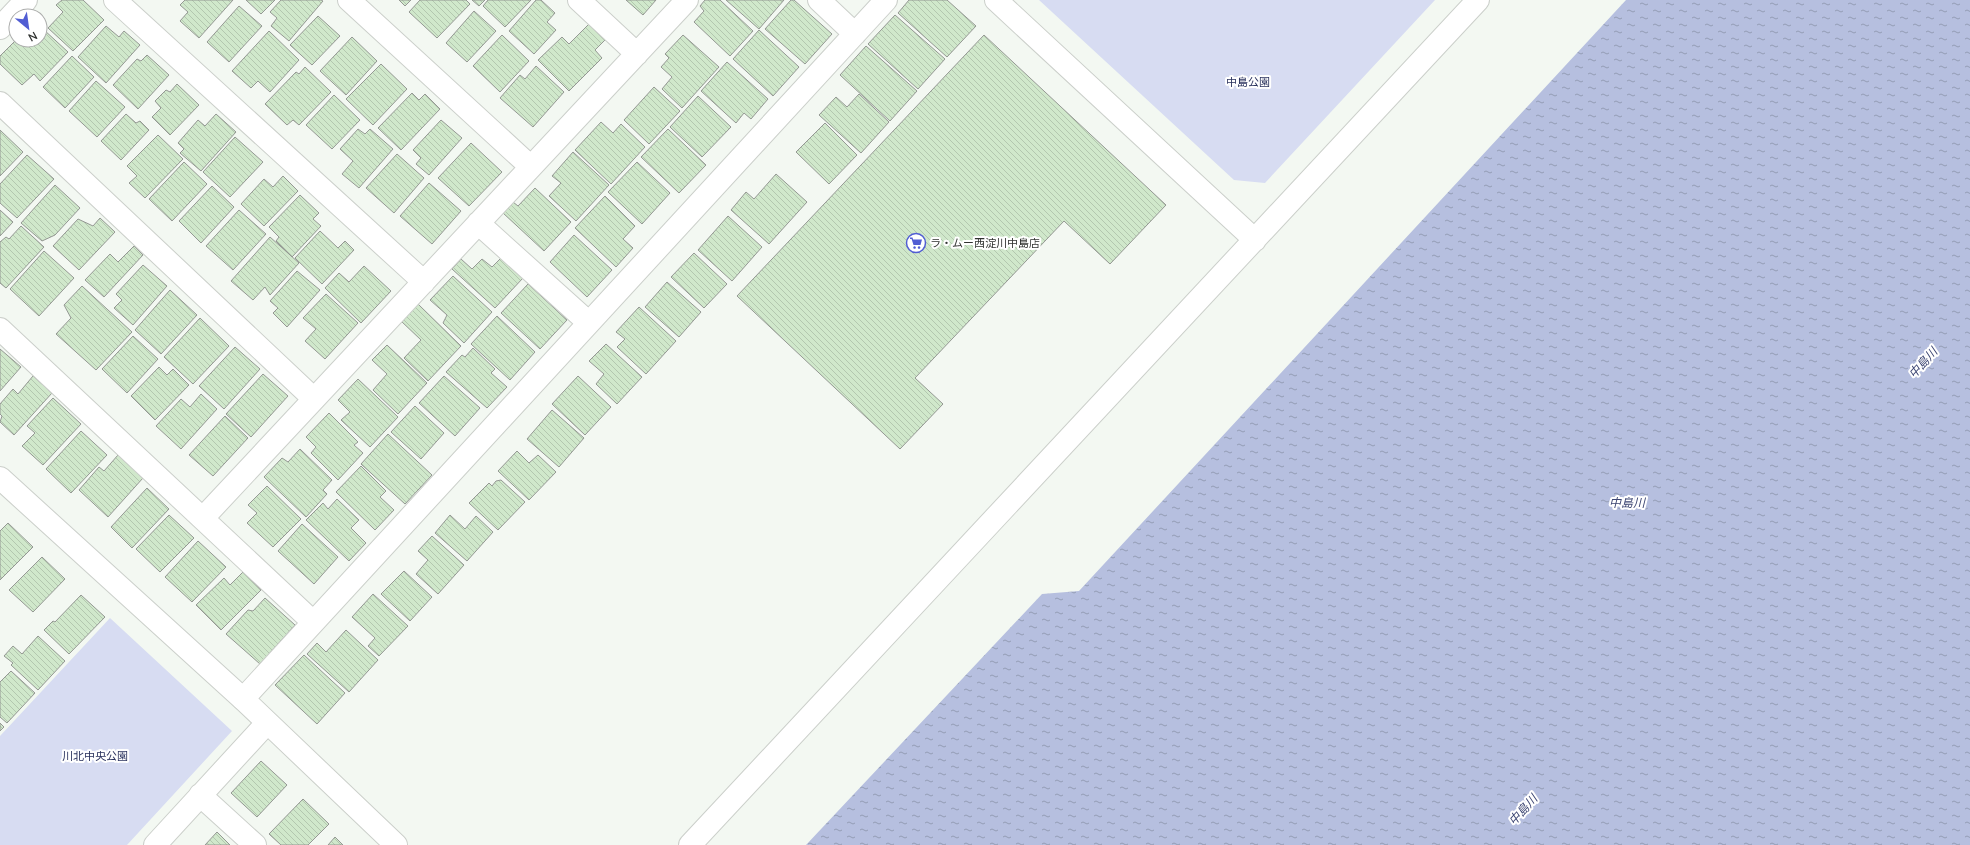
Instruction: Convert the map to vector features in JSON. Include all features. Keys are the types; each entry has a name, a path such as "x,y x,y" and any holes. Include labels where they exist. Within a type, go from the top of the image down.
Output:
{"street":[{"path":"0,28 26,0"},
{"path":"116,0 424,282"},
{"path":"349,0 531,167"},
{"path":"580,0 637,54"},
{"path":"203,518 687,0"},
{"path":"819,0 855,34"},
{"path":"243,699 886,0"},
{"path":"996,0 1255,240"},
{"path":"690,845 1478,0"},
{"path":"0,103 314,399"},
{"path":"478,224 588,323"},
{"path":"0,328 313,622"},
{"path":"0,478 243,699 396,845"},
{"path":"155,845 267,723"},
{"path":"200,795 255,845"}],"green space":[{"name":"中島公園","path":"1039,0 1435,0 1265,183 1234,180"},
{"name":"川北中央公園","path":"110,618 232,731 127,845 0,845 0,736"}],"water":[{"name":"中島川","path":"1626,0 1970,0 1970,845 806,845 1042,594 1079,591"}],"building":[{"path":"62,0 83,0 104,20 73,51 48,28 63,12 56,5"},
{"path":"185,0 233,0 199,38 180,21 188,12 180,5"},
{"path":"246,0 275,0 261,14"},
{"path":"281,0 323,1 289,41 271,26 277,18 270,12"},
{"path":"399,0 411,0 405,6"},
{"path":"420,0 466,0 470,4 437,38 409,12"},
{"path":"472,0 485,0 479,6"},
{"path":"488,0 531,0 505,27 483,6"},
{"path":"536,0 541,0 555,13 547,22 556,30 534,54 509,31"},
{"path":"626,0 656,0 643,15"},
{"path":"705,0 720,0 753,31 730,56 694,22 704,11 700,6"},
{"path":"726,0 784,0 759,29"},
{"path":"791,0 794,0 832,34 805,64 765,29"},
{"path":"909,0 947,0 976,26 947,57 898,13"},
{"path":"239,6 262,26 229,62 207,42"},
{"path":"474,11 496,31 467,62 446,43"},
{"path":"895,15 945,59 918,89 868,44"},
{"path":"318,16 340,36 312,65 290,45"},
{"path":"591,22 607,38 595,50 602,58 569,91 538,60 562,37 569,44"},
{"path":"106,26 119,37 124,31 140,45 106,83 78,57"},
{"path":"759,30 799,67 773,96 733,59"},
{"path":"269,31 299,60 270,92 258,81 251,88 232,71"},
{"path":"48,34 68,52 40,81 34,74 22,85 0,64 0,56 8,48 48,48"},
{"path":"502,35 529,61 500,92 473,66"},
{"path":"683,35 719,67 682,108 662,89 672,77 661,67 669,58 665,54"},
{"name":"ラ・ムー西淀川中島店","path":"984,35 1166,205 1110,264 1064,221 915,378 943,404 900,449 737,296"},
{"path":"352,37 377,61 346,95 320,71"},
{"path":"866,46 917,91 890,121 840,75"},
{"path":"147,55 169,75 138,109 113,85 137,59 141,61"},
{"path":"72,56 94,77 65,108 43,87"},
{"path":"727,62 768,99 751,119 744,113 736,123 701,91"},
{"path":"381,64 407,89 373,125 346,99"},
{"path":"536,66 564,92 533,127 500,98 520,75 525,79"},
{"path":"305,67 331,92 299,125 293,120 287,125 265,104 296,72 299,74"},
{"path":"96,81 125,107 97,137 69,111"},
{"path":"177,84 199,105 170,135 152,117 161,108 155,101 166,90 170,92"},
{"path":"654,87 680,111 649,144 624,120"},
{"path":"412,93 419,100 425,94 440,109 401,150 378,128"},
{"path":"859,94 889,122 861,153 819,115 836,97 847,107"},
{"path":"334,95 360,120 332,149 306,125"},
{"path":"698,96 731,127 702,157 670,127"},
{"path":"126,114 136,123 140,121 149,130 121,160 101,141"},
{"path":"216,114 236,132 201,171 180,153 184,149 178,143 198,120 205,126"},
{"path":"441,120 462,138 429,175 416,164 421,158 413,150"},
{"path":"601,122 613,133 621,124 645,147 611,184 575,150"},
{"path":"825,123 857,155 829,184 796,152"},
{"path":"358,129 365,134 370,129 393,149 359,188 342,174 353,161 340,149"},
{"path":"668,129 706,165 679,193 641,157"},
{"path":"0,130 23,152 0,176"},
{"path":"158,135 183,159 145,198 129,183 137,176 127,166"},
{"path":"235,137 263,162 230,197 203,172"},
{"path":"471,143 502,172 469,206 438,178"},
{"path":"573,152 609,185 576,221 549,196 561,183 552,176"},
{"path":"397,154 424,178 394,213 366,188"},
{"path":"27,155 54,179 17,218 0,203 0,184"},
{"path":"184,162 207,184 172,221 149,199"},
{"path":"637,162 670,193 642,224 608,192"},
{"path":"776,174 807,202 769,244 731,210 746,192 754,199"},
{"path":"283,176 298,191 264,226 241,204 264,179 273,187"},
{"path":"429,183 461,211 432,244 400,216"},
{"path":"55,185 80,208 55,235 42,241 21,223"},
{"path":"212,186 234,207 201,243 179,221"},
{"path":"535,188 571,222 544,251 503,213 513,202 518,206"},
{"path":"300,195 319,213 313,219 321,226 292,257 276,241 279,237 269,227"},
{"path":"605,196 635,226 623,239 633,248 616,267 575,228"},
{"path":"0,210 13,222 0,236"},
{"path":"239,210 266,234 233,270 206,246"},
{"path":"728,216 762,247 732,281 698,250"},
{"path":"100,218 115,232 79,270 53,246 78,219 93,226"},
{"path":"21,226 44,247 6,288 0,283 0,242 6,237 9,239"},
{"path":"320,231 338,248 345,241 354,250 322,284 295,258"},
{"path":"574,235 612,270 587,297 550,262"},
{"path":"270,237 299,263 270,295 265,287 253,300 231,281"},
{"path":"134,246 143,255 104,297 85,280 110,254 118,262"},
{"path":"44,251 74,278 39,316 10,289"},
{"path":"694,253 727,284 704,308 671,277"},
{"path":"501,258 523,278 495,308 452,269 461,259 472,269 482,259 492,267"},
{"path":"143,265 167,286 133,325 114,308 122,300 116,294"},
{"path":"364,266 391,291 361,323 325,288 339,273 349,282"},
{"path":"297,271 320,290 287,327 273,313 278,308 270,301"},
{"path":"453,276 492,312 464,343 443,323 447,315 430,300"},
{"path":"667,282 701,312 679,337 645,307"},
{"path":"528,284 567,320 540,349 501,313"},
{"path":"82,286 132,332 96,370 56,334 71,318 64,305"},
{"path":"170,290 197,315 161,354 135,330"},
{"path":"326,294 358,323 325,359 305,341 316,329 303,318"},
{"path":"418,304 461,346 428,381 404,358 421,340 401,321"},
{"path":"639,307 676,341 646,374 617,347 625,339 616,332"},
{"path":"497,316 535,352 510,380 471,344"},
{"path":"200,318 229,346 193,384 164,357"},
{"path":"133,336 158,359 127,393 102,369"},
{"path":"606,344 642,377 617,404 596,384 604,374 589,361"},
{"path":"387,345 427,383 398,414 373,390 387,374 372,360"},
{"path":"235,347 260,369 224,409 199,386"},
{"path":"473,348 495,369 491,373 507,387 487,408 446,372 462,355 465,357"},
{"path":"0,349 21,367 0,391"},
{"path":"159,367 167,375 173,369 189,385 155,420 131,396"},
{"path":"263,374 288,396 251,437 226,414"},
{"path":"33,376 52,393 14,435 0,422 2,416 0,414 0,404 13,389 18,394"},
{"path":"444,376 480,408 455,436 419,403"},
{"path":"578,376 611,407 585,435 552,404"},
{"path":"358,379 398,417 370,447 341,420 350,412 338,400"},
{"path":"201,394 217,409 181,449 156,426 181,399 190,407"},
{"path":"53,398 81,424 43,465 22,446 35,433 27,426"},
{"path":"415,406 444,433 421,459 391,432"},
{"path":"552,410 584,438 559,467 527,439"},
{"path":"329,413 358,442 354,445 363,453 338,480 311,453 316,447 306,437"},
{"path":"225,416 248,438 213,476 189,455"},
{"path":"81,431 107,455 71,493 46,469"},
{"path":"388,434 432,475 405,504 361,464"},
{"path":"300,449 332,480 323,490 327,494 306,517 264,477 282,458 288,462"},
{"path":"517,451 529,463 538,455 556,472 529,500 498,471"},
{"path":"118,455 143,478 108,517 79,490 99,467 104,471"},
{"path":"361,466 386,491 380,497 394,510 375,530 336,492"},
{"path":"501,480 525,502 498,530 469,503 489,483 492,486 496,481"},
{"path":"267,486 301,519 273,547 247,523 257,513 248,505"},
{"path":"147,488 169,509 132,548 111,527"},
{"path":"337,499 359,520 351,528 366,543 349,561 306,520 323,503 328,509"},
{"path":"169,515 194,538 160,572 136,549"},
{"path":"450,515 465,529 476,516 493,532 467,561 435,533"},
{"path":"8,523 33,547 0,580 0,531"},
{"path":"302,524 338,557 314,584 278,551"},
{"path":"432,536 464,565 438,594 416,574 428,560 418,551"},
{"path":"198,541 226,567 192,602 165,577"},
{"path":"42,557 65,579 33,612 9,590"},
{"path":"404,571 432,597 410,621 381,594"},
{"path":"243,572 261,590 221,630 196,605 224,578 230,585"},
{"path":"373,594 408,626 379,656 368,646 375,638 352,617"},
{"path":"81,595 105,617 69,654 44,630 53,621 55,622"},
{"path":"265,598 295,625 260,664 226,634 248,610 253,611"},
{"path":"346,630 378,660 349,692 307,654 317,643 326,652"},
{"path":"38,636 65,661 38,690 11,665 13,663 4,656 13,646 22,654"},
{"path":"304,655 345,693 317,724 275,685"},
{"path":"11,671 35,693 7,723 0,717 0,682"},
{"path":"0,723 4,727 0,731"},
{"path":"261,761 287,785 257,817 231,793"},
{"path":"303,799 329,824 308,845 281,845 269,834"},
{"path":"217,832 230,845 205,845"},
{"path":"335,837 343,845 328,845"}],"place":[{"name":"ラ・ムー西淀川中島店","path":"916,243"}]}
